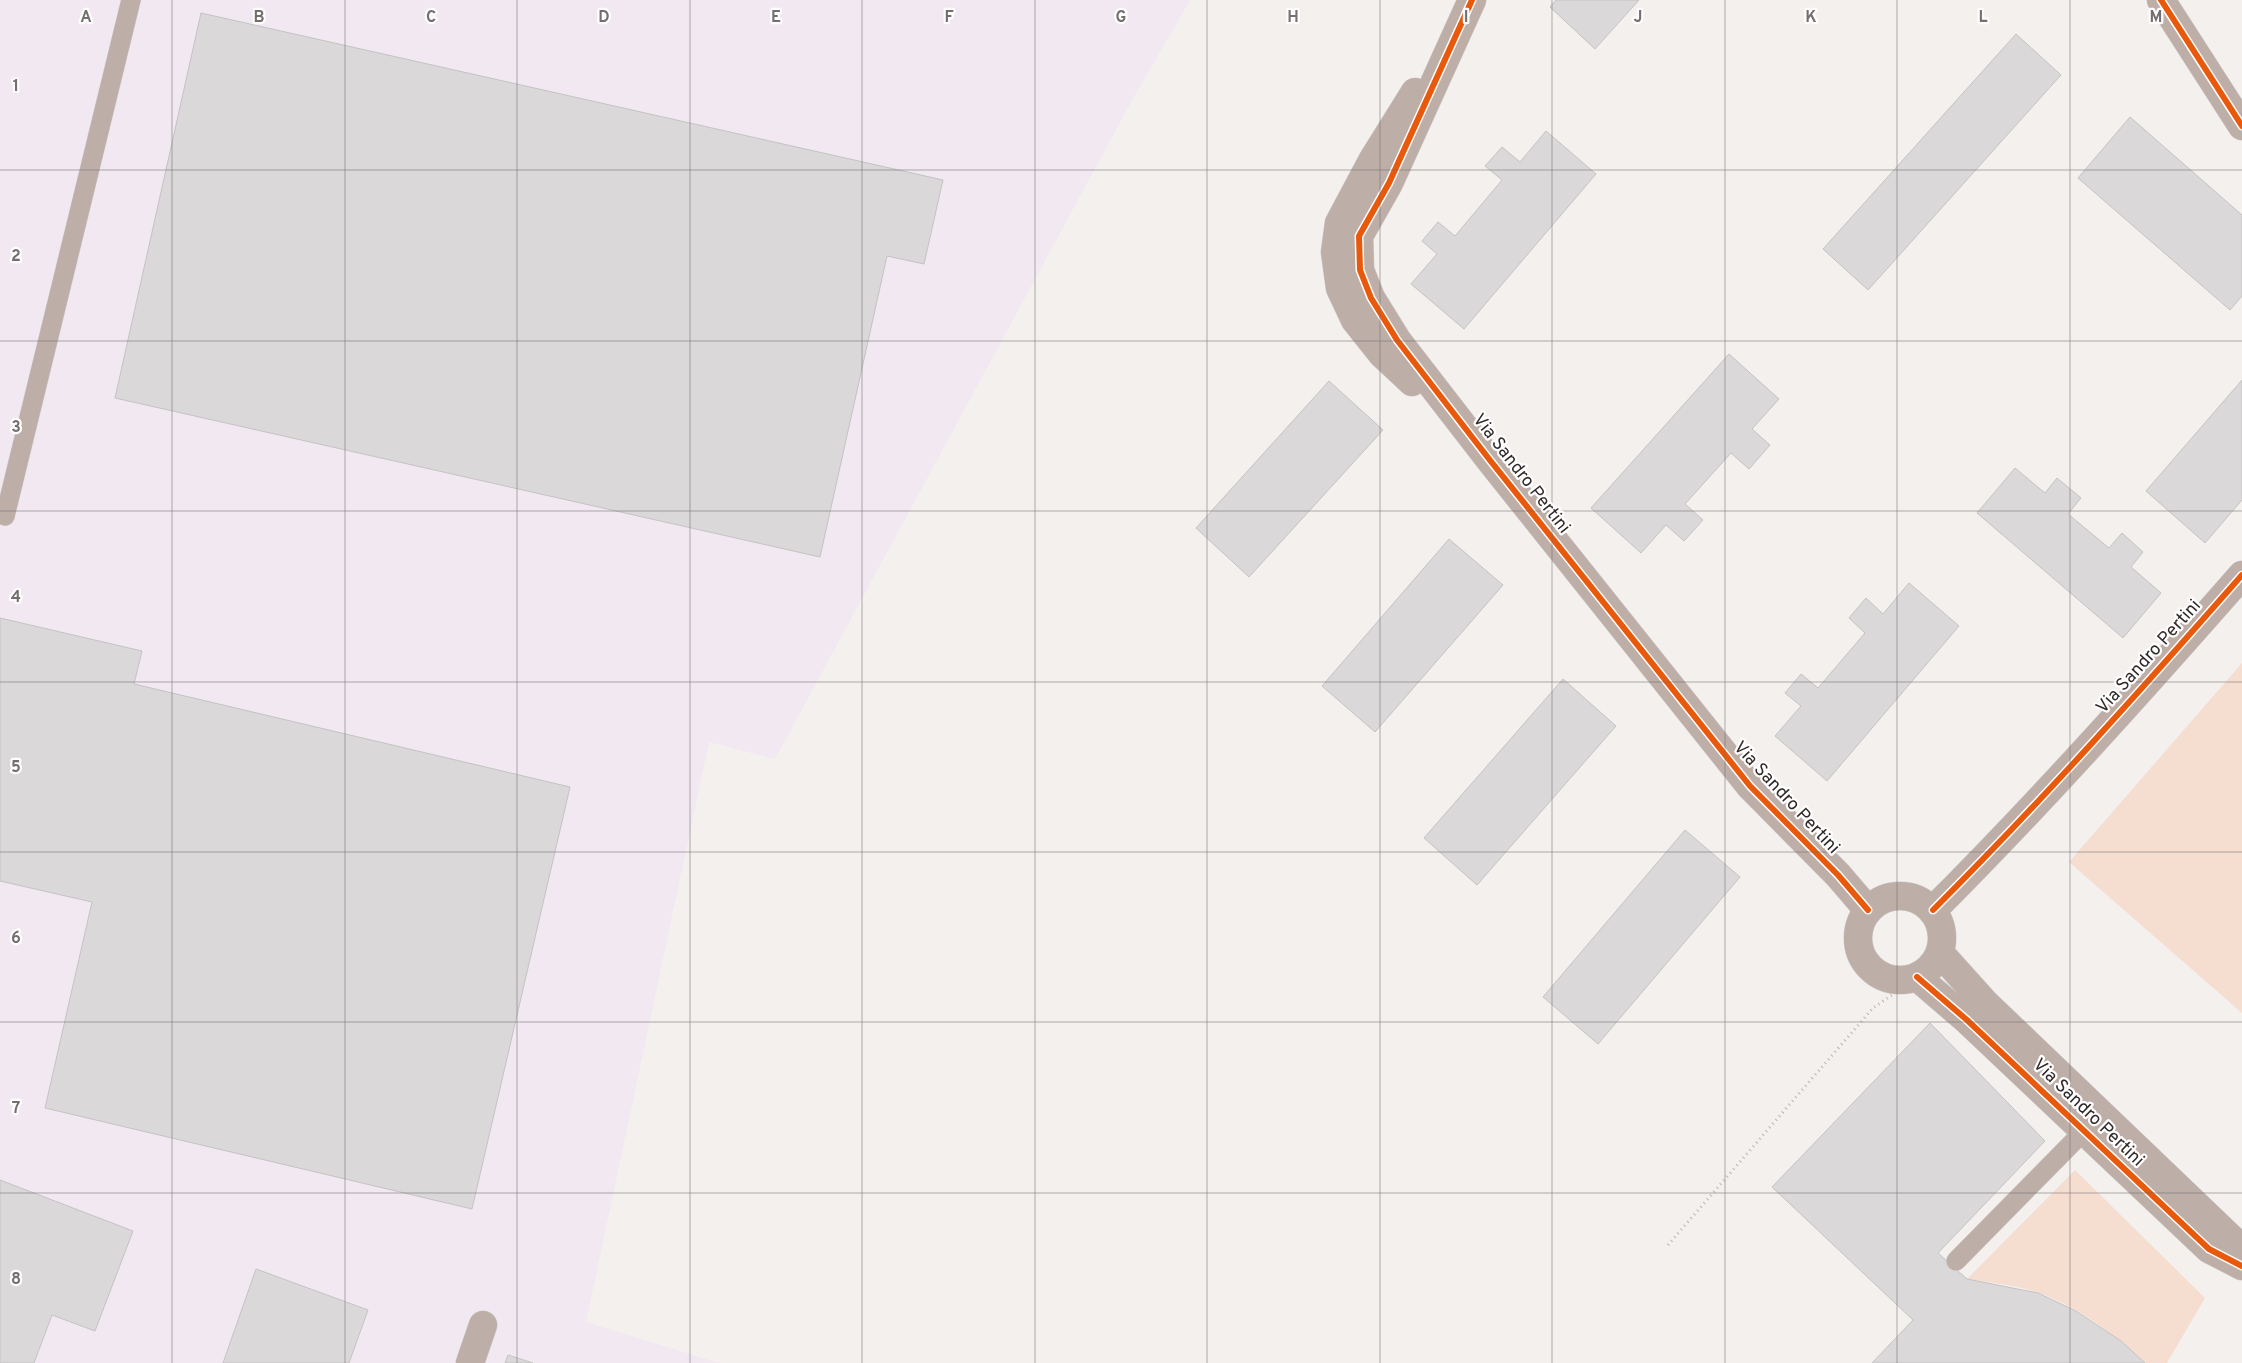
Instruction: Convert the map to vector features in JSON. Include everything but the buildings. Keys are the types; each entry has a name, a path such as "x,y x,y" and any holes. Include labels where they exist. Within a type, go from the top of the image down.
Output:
{"street":[{"path":"2161,0 2242,126"},
{"name":"Via Sandro Pertini","path":"1471,3 1372,161 1339,223 1335,252 1340,288 1355,320 1382,354 1489,459 1750,786 1838,874 1868,910"},
{"name":"Via Sandro Pertini","path":"1933,910 2040,799 2165,663 2242,575"},
{"path":"1893,896 1908,896 1921,901 1933,910 1942,930 1940,953 1927,971 1917,977 1904,980 1890,979 1877,974 1867,964 1860,952 1858,938 1860,923 1868,910 1879,901 1893,896"},
{"name":"Via Sandro Pertini","path":"1940,953 1985,1003 2242,1249"},
{"name":"Via Sandro Pertini","path":"1917,977 1967,1020 2209,1249 2242,1266"},
{"path":"470,1363 482,1325"}],"lane":[{"path":"0,514 5,516 132,0"},
{"path":"1956,1261 2085,1130 2114,1125"}],"path":[{"path":"1668,1245 1873,1008 1917,977"}],"shaded area":[{"path":"0,0 1190,0 1130,104 775,759 709,742 586,1322 719,1363 0,1363"},
{"path":"2242,663 2242,1013 2069,862"},
{"path":"2075,1170 2205,1298 2167,1363 2145,1363 2096,1323 2054,1299 2022,1288 1967,1279"}],"cycle path":[{"path":"1472,0 1389,183 1359,236 1360,270 1371,298 1397,340 1489,459 1750,786 1838,875 1868,910"},
{"path":"2161,0 2242,126"},
{"path":"1933,910 2090,745 2242,575"},
{"path":"1917,977 1967,1020 2209,1249 2242,1266"}]}
